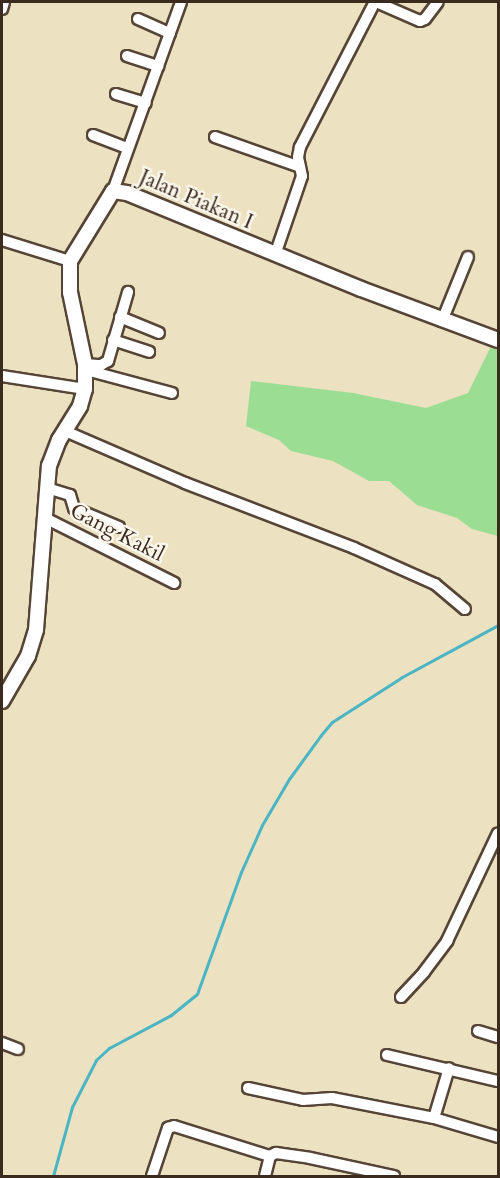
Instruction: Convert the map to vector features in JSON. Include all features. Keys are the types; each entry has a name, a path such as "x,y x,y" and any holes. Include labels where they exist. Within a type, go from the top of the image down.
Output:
{"street":[{"path":"2,9 4,2"},
{"path":"113,191 181,2"},
{"path":"275,255 302,176 298,157 301,145 375,2 420,21 425,19 438,2"},
{"path":"138,19 170,33"},
{"path":"127,56 158,66"},
{"path":"116,94 146,104"},
{"path":"93,135 127,148"},
{"path":"215,137 300,166"},
{"name":"Jalan Piakan I","path":"70,261 113,191 127,193 275,255 442,321 498,340"},
{"path":"2,240 70,261 70,292 85,367 85,389 80,406 65,431 49,466 43,517 36,630 28,656 2,701"},
{"path":"442,321 468,257"},
{"path":"85,367 106,364 128,292"},
{"path":"120,317 159,333"},
{"path":"113,340 149,352"},
{"path":"85,367 172,393"},
{"path":"2,376 85,389"},
{"path":"65,431 185,483 354,548 435,584 465,609"},
{"path":"47,489 70,495 74,508 119,527"},
{"name":"Gang Kakil","path":"43,517 174,583"},
{"path":"401,997 424,972 447,940 498,833"},
{"path":"478,1031 498,1037"},
{"path":"2,1043 18,1049"},
{"path":"387,1055 498,1081"},
{"path":"434,1118 450,1068"},
{"path":"248,1088 303,1100 332,1098 434,1118 498,1137"},
{"path":"152,1176 168,1128 172,1126 270,1156 276,1154 310,1158 394,1176"},
{"path":"265,1176 270,1156"}],"green space":[{"path":"490,348 498,350 498,536 472,529 457,518 417,505 389,481 369,481 333,461 291,451 279,440 246,426 251,381 353,393 426,408 468,393"}],"waterway":[{"path":"53,1176 72,1107 96,1060 109,1048 171,1015 197,994 241,872 262,825 289,779 321,735 332,722 402,677 498,625"}]}
